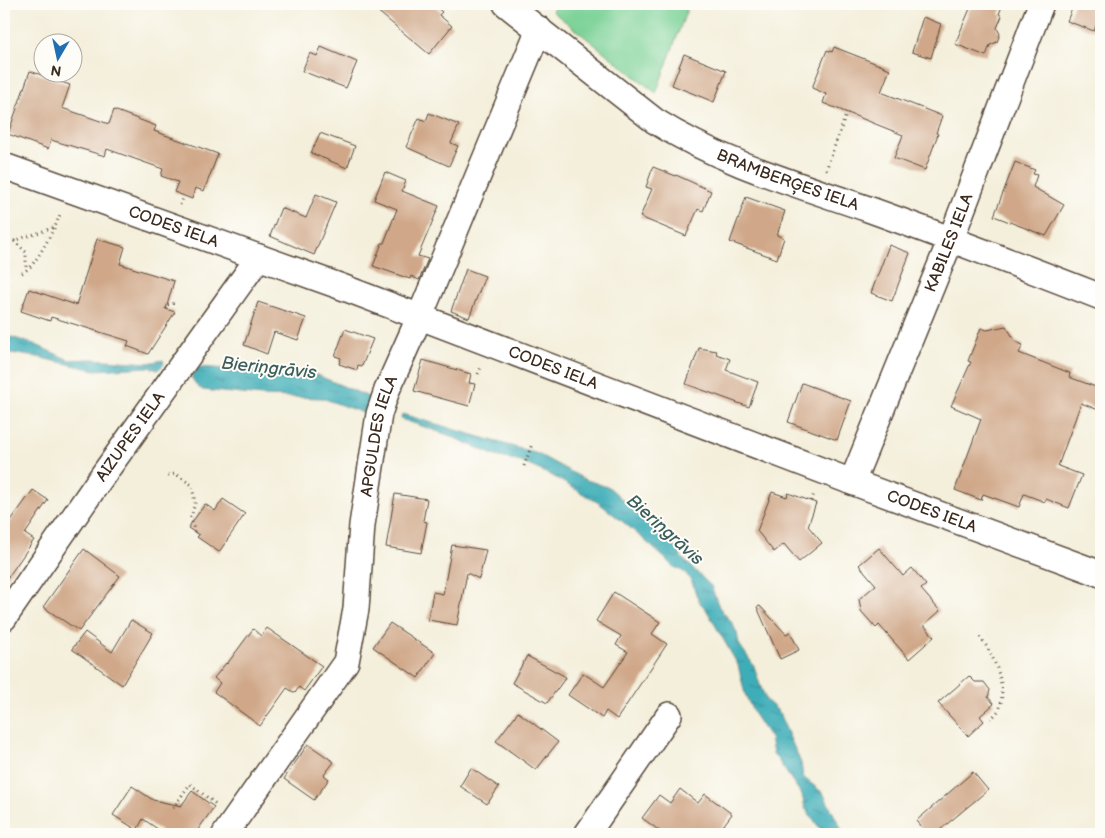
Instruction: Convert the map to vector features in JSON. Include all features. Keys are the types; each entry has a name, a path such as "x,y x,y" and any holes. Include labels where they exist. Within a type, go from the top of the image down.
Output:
{"street":[{"name":"BRAMBERĢES IELA","path":"506,4 678,136 725,157 951,239 1101,297"},
{"name":"KABILES IELA","path":"852,482 951,239 1041,4"},
{"name":"APGULDES IELA","path":"230,826 346,662 356,609 362,525 379,414 387,390 420,316 539,29"},
{"name":"CODES IELA","path":"4,166 420,316 852,482 1101,574"},
{"name":"AIZUPES IELA","path":"4,618 108,467 259,257"},
{"path":"587,834 669,715"}],"path":[{"path":"818,192 847,112"},
{"path":"22,273 26,271 39,255 55,227 70,190"},
{"path":"4,241 14,241 55,227"},
{"path":"14,241 26,252 26,271"},
{"path":"166,309 167,304 175,302"},
{"path":"524,466 532,444"},
{"path":"168,475 175,474 192,485 195,503 191,517 195,536"},
{"path":"980,637 996,665 1002,686 1000,707 991,719"},
{"path":"173,808 190,784 230,826"}],"green space":[{"path":"555,4 689,4 656,93 552,11"}],"water":[{"path":"4,335 34,344 69,360 92,359 148,363 163,360 164,364 158,370 149,367 95,370 4,352"},
{"path":"199,367 317,375 371,398 366,414 322,398 262,396 203,390 198,387 191,377"},
{"path":"402,414 538,454 584,479 610,488 680,552 681,557 711,586 719,607 732,623 737,633 739,644 754,666 766,700 778,711 801,763 803,777 823,793 844,834 824,834 805,808 802,795 773,753 770,738 754,714 745,694 738,665 699,600 693,584 684,572 671,565 627,525 599,503 551,475 521,462 496,456 448,435 401,419"}],"building":[{"path":"369,4 432,4 442,12 439,15 452,26 429,54"},
{"path":"972,4 1003,4 999,14 1002,16 997,28 1000,34 997,42 990,45 986,56 955,44"},
{"path":"1074,4 1101,4 1101,13 1094,31 1067,21"},
{"path":"923,17 941,24 931,58 912,52"},
{"path":"321,47 357,62 346,88 302,71 310,53 317,56"},
{"path":"834,47 890,69 881,92 942,116 936,133 938,134 925,170 894,158 903,135 823,103 826,94 812,88 827,50 832,52"},
{"path":"684,54 726,71 714,102 672,85"},
{"path":"30,71 32,72 32,82 61,82 70,85 62,108 109,124 114,110 156,126 154,131 218,154 204,191 195,188 192,199 174,192 178,182 161,176 163,169 107,149 105,156 51,140 48,149 8,134"},
{"path":"429,113 459,125 451,143 458,146 449,166 406,147 419,118 426,121"},
{"path":"320,133 355,146 347,168 311,153"},
{"path":"1015,162 1035,170 1033,174 1037,175 1033,187 1064,205 1046,236 994,216"},
{"path":"653,167 711,191 703,211 698,209 686,236 640,217 652,189 646,187"},
{"path":"385,172 406,181 402,191 439,206 418,256 428,259 419,280 411,276 410,279 373,266 397,209 374,200"},
{"path":"316,194 336,202 314,255 270,236 281,208 306,218"},
{"path":"746,197 785,211 777,235 784,238 777,259 730,242"},
{"path":"97,239 125,247 120,264 174,281 166,309 175,312 148,354 127,346 129,341 51,317 50,321 21,311 29,289 76,305"},
{"path":"889,245 910,253 892,301 871,293"},
{"path":"466,269 485,276 469,318 451,311"},
{"path":"258,302 306,318 298,340 274,332 267,354 244,345"},
{"path":"1006,326 1016,342 1023,345 1019,353 1070,373 1069,377 1101,389 1101,411 1081,403 1058,466 1082,475 1069,508 1046,499 1045,502 1024,494 1019,507 983,494 981,500 955,490 981,419 951,406 971,362 968,361 981,328 987,330"},
{"path":"345,329 373,339 362,366 358,365 357,370 339,364 341,358 335,356"},
{"path":"699,348 717,351 716,354 730,359 726,370 758,382 749,407 686,384"},
{"path":"423,360 471,374 469,383 475,384 469,406 414,391"},
{"path":"802,383 851,401 837,440 788,422"},
{"path":"33,490 48,500 25,534 34,540 4,583 4,520 9,523"},
{"path":"772,492 787,497 788,493 816,503 808,526 822,543 799,562 784,544 774,552 757,531"},
{"path":"395,494 427,499 423,521 427,522 421,553 386,547"},
{"path":"223,499 245,514 219,552 197,537 199,535 188,528 205,504 215,511"},
{"path":"452,545 486,550 479,579 467,573 457,625 428,620 433,592 443,594"},
{"path":"879,548 903,576 912,568 926,585 921,589 940,611 924,625 934,637 909,659 879,625 876,628 861,611 859,599 876,585 859,565"},
{"path":"84,549 120,576 79,631 43,607"},
{"path":"614,592 660,622 652,634 667,644 617,719 606,711 602,718 568,695 583,673 604,687 628,652 616,645 621,636 596,621"},
{"path":"760,606 786,634 790,632 799,650 780,659 757,607"},
{"path":"131,620 153,633 122,685 72,649 85,632 112,652"},
{"path":"390,623 435,653 418,678 373,647"},
{"path":"267,628 322,666 304,691 299,687 295,693 287,688 260,726 214,692 220,683 214,678 253,629 261,636"},
{"path":"527,656 566,677 547,703 512,683"},
{"path":"969,676 975,682 984,682 990,690 988,697 994,704 980,716 984,721 968,736 938,703"},
{"path":"518,712 558,742 536,770 496,741"},
{"path":"308,744 334,762 324,775 329,779 314,800 284,779"},
{"path":"471,768 499,787 487,804 460,786"},
{"path":"973,772 988,790 935,834 927,834 916,821"},
{"path":"132,786 153,800 181,806 192,791 214,807 195,834 165,834 143,819 137,830 113,815"},
{"path":"680,789 698,803 705,794 732,814 717,834 664,834 642,818 659,795 670,803"}],"water label":[{"name":"Bieriņgrāvis","path":"269,368"},
{"name":"Bieriņgrāvis","path":"665,530"}]}
